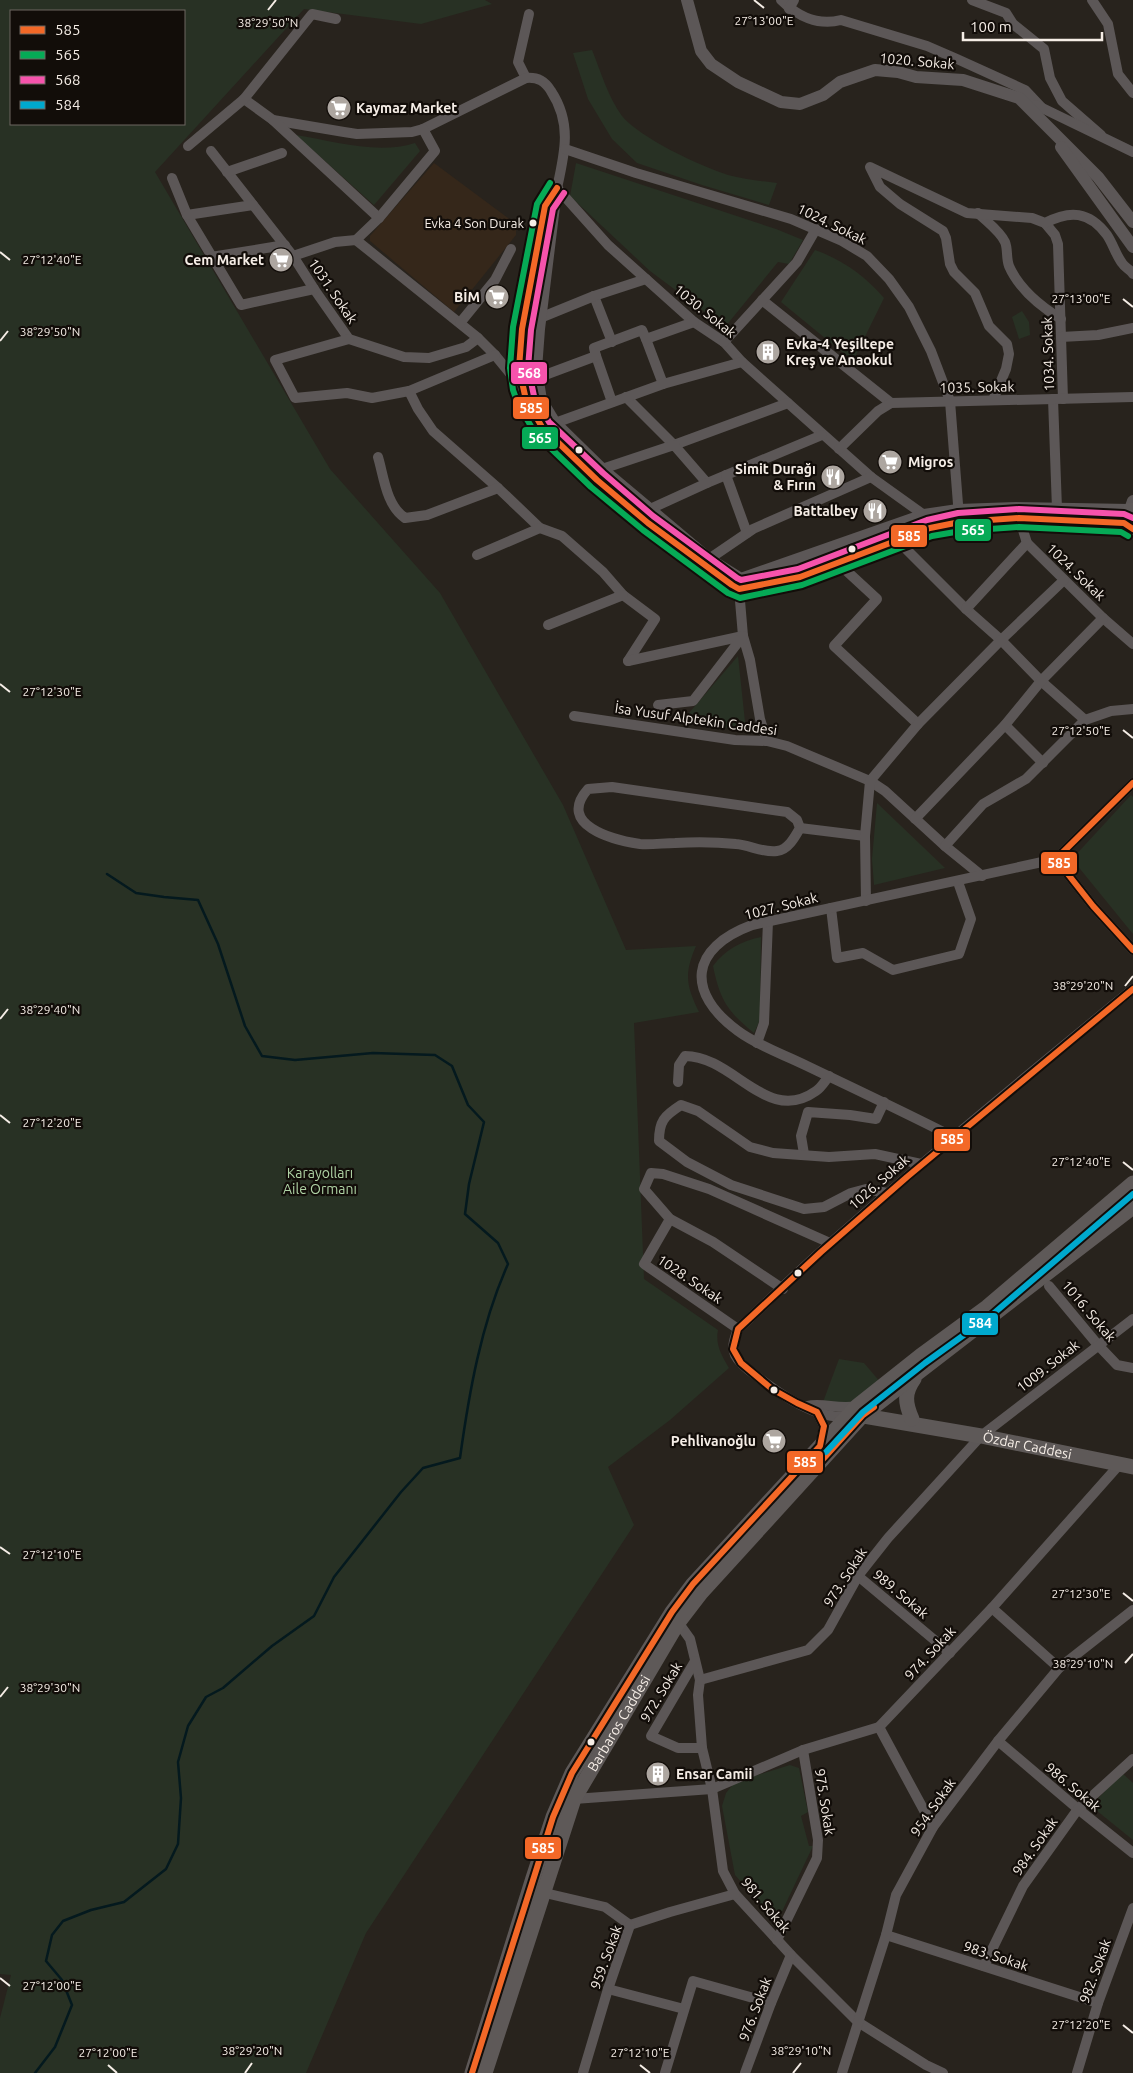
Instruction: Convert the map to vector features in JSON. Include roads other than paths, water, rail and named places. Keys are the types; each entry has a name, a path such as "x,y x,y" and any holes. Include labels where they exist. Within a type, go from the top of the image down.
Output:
{"main road":[{"name":"Barbaros Caddesi","path":"486,2073 574,1799 693,1584 820,1446 920,1356 987,1307 1133,1183"},
{"name":"Barbaros Caddesi","path":"472,2073 553,1816 572,1773 675,1618 701,1593 860,1411 916,1375 1133,1207"},
{"path":"916,1375 905,1396 907,1408 917,1422"},
{"name":"Özdar Caddesi","path":"860,1411 1126,1466"}],"street":[{"name":"1020. Sokak","path":"688,0 701,51 711,64 738,82 781,102 800,104 823,95 840,82 875,70 898,72 916,77 963,80 1041,107 1133,152"},
{"path":"781,0 792,4 813,21 829,23 841,20 927,46 1025,90 1041,107"},
{"path":"972,0 1006,13 1013,24 1044,49 1050,78 1062,101 1101,135"},
{"path":"1092,0 1108,24 1118,74 1133,93"},
{"path":"188,146 244,98 312,14 336,19"},
{"path":"526,78 518,62 529,14"},
{"path":"272,120 357,134 412,132 423,129 462,108 526,78 535,77 546,84 560,104 564,120 565,149 557,188 540,318 536,369 541,400 555,423 602,470 740,584 743,636 750,660 760,719 767,741"},
{"path":"244,98 272,120 379,218"},
{"path":"1019,98 1098,177 1133,222"},
{"path":"1045,124 1133,247"},
{"path":"293,256 335,242 356,240 379,218 435,151 423,129"},
{"name":"1024. Sokak","path":"565,149 636,174 791,219 816,228 867,256 889,279 909,308 931,351 950,401 959,516"},
{"name":"1031. Sokak","path":"211,151 285,245 348,339 404,357 429,358 466,347 478,338"},
{"path":"228,172 282,153"},
{"path":"993,400 1006,369 1009,354 1008,344 990,326 974,293 954,272 950,264 943,231 900,204 880,187 870,167 967,213 1032,218 1045,223 1059,216 1077,213 1094,222 1107,235 1123,265 1133,274"},
{"path":"172,178 187,214 241,305 314,290"},
{"path":"557,188 545,206 522,329 519,368 526,400 542,427 597,480 678,547 740,584 800,577 959,516"},
{"name":"1030. Sokak","path":"557,188 608,245 694,322 724,342 742,362 871,477 924,515 930,528"},
{"path":"187,214 253,205"},
{"path":"978,214 994,227 1006,242 1009,265 1024,288 1042,308 1061,319"},
{"name":"1034. Sokak","path":"1045,223 1058,244 1063,399"},
{"path":"724,342 797,262 816,228"},
{"path":"356,240 460,322 496,355 522,388 541,400"},
{"path":"211,257 285,245"},
{"path":"460,322 495,280 511,249"},
{"path":"540,318 594,296 646,279"},
{"path":"594,296 612,342"},
{"path":"762,300 891,402 878,411 839,449"},
{"path":"646,339 694,322"},
{"path":"1061,337 1098,335 1133,328"},
{"path":"612,402 594,348 642,330 663,384"},
{"path":"348,339 276,360 295,398 347,393 372,398 409,391 496,355"},
{"path":"538,382 546,375 596,356"},
{"path":"555,423 663,384 742,362"},
{"path":"409,391 432,431 498,488 540,528 562,536 603,572 623,595 655,619 628,660 743,636"},
{"path":"626,397 674,445 707,483"},
{"name":"1035. Sokak","path":"891,402 1133,397"},
{"path":"1052,399 1057,509"},
{"path":"602,470 788,403"},
{"path":"650,509 822,435"},
{"path":"378,457 392,504 398,513 405,518 427,515 498,488"},
{"path":"726,475 747,533"},
{"path":"709,559 753,529 871,477"},
{"path":"740,584 924,515 959,516 1057,509 1131,516"},
{"path":"1018,513 1131,516"},
{"name":"1024. Sokak","path":"1018,513 1027,543 1103,618 1133,644"},
{"path":"477,555 540,528"},
{"path":"897,540 1041,681 1085,720"},
{"path":"966,608 1027,543"},
{"path":"838,563 877,599 834,646 918,724"},
{"path":"866,901 866,836 870,781 918,724 1001,640 1064,580"},
{"path":"548,625 623,595"},
{"path":"915,819 1005,724 1041,681 1103,618"},
{"path":"658,705 693,701 743,636"},
{"path":"945,846 983,804 1026,779 1085,720 1111,711 1133,709"},
{"name":"İsa Yusuf Alptekin Caddesi","path":"574,716 735,740 767,741 787,746 870,781 885,791 945,846 982,876"},
{"path":"1005,724 1043,763"},
{"path":"1132,786 1056,859 1093,906 1133,950"},
{"path":"612,787 787,812 797,820 800,828 787,846 778,851 765,851 738,844 697,842 642,844 606,836 590,827 580,818 578,809 580,798 588,789 612,787"},
{"path":"800,828 866,836"},
{"name":"1027. Sokak","path":"953,1136 757,1043 736,1030 720,1015 702,989 701,978 705,959 719,943 737,931 768,921 958,882 1056,859"},
{"path":"831,908 837,958 863,953 893,970 959,954 971,919 958,882"},
{"path":"757,1043 764,1023 768,921"},
{"name":"1026. Sokak","path":"738,1329 830,1243 953,1136 1133,989"},
{"path":"678,1082 679,1065 685,1056 699,1056 718,1064 761,1093 776,1100 792,1101 812,1093 829,1076"},
{"path":"804,1154 801,1136 808,1112 876,1119 884,1102"},
{"path":"887,1193 866,1189 851,1193 824,1207 804,1209 732,1185 687,1162 659,1141 659,1126 668,1113 681,1105 698,1111 750,1147 773,1153 829,1157 875,1154 921,1164"},
{"path":"782,1289 713,1242 670,1219 644,1190 646,1180 651,1174 663,1174 709,1190 830,1243"},
{"name":"1028. Sokak","path":"670,1219 644,1264 738,1329"},
{"name":"1016. Sokak","path":"1049,1286 1117,1365 1133,1368"},
{"name":"1009. Sokak","path":"981,1436 1133,1318"},
{"path":"738,1329 733,1345 734,1354 744,1367 769,1388 817,1412 839,1417 860,1411"},
{"path":"806,1406 814,1404 860,1411"},
{"path":"817,1412 824,1426 820,1446"},
{"name":"973. Sokak","path":"700,1680 808,1650 828,1630 858,1576 888,1538 981,1436"},
{"name":"974. Sokak","path":"879,1728 1126,1466"},
{"name":"989. Sokak","path":"858,1576 950,1653"},
{"path":"992,1608 1059,1668"},
{"name":"954. Sokak","path":"842,2073 886,1935 896,1895 933,1827 998,1741 1059,1668 1133,1610"},
{"name":"981. Sokak","path":"675,1618 690,1639 700,1680 698,1695 702,1748 712,1789 724,1871 735,1894 791,1955 858,2022 925,2069 943,2073"},
{"name":"972. Sokak","path":"695,1661 651,1736 678,1748 702,1748"},
{"path":"574,1799 712,1789 803,1750 879,1728 933,1827"},
{"name":"986. Sokak","path":"998,1741 1078,1810 1133,1853"},
{"name":"975. Sokak","path":"777,1940 817,1858 818,1840 803,1750"},
{"name":"984. Sokak","path":"984,1966 1023,1886 1078,1810 1133,1759"},
{"path":"544,1893 605,1907 630,1925"},
{"name":"959. Sokak","path":"583,2073 608,1989 630,1925 735,1894"},
{"name":"982. Sokak","path":"1077,2073 1098,2003 1131,1921 1133,1908"},
{"name":"983. Sokak","path":"886,1935 1098,2003"},
{"name":"976. Sokak","path":"745,2073 791,1955"},
{"path":"665,2073 693,1981 771,2003"},
{"path":"608,1989 684,2009"}],"waterway":[{"path":"35,2073 55,2047 72,2005 62,1980 46,1961 52,1935 63,1921 91,1910 124,1902 166,1869 178,1844 181,1798 178,1762 188,1726 206,1697 223,1688 272,1646 314,1616 334,1577 401,1492 423,1468 460,1458 477,1359 490,1310 508,1264 498,1243 465,1214 469,1184 484,1122 468,1105 452,1066 435,1055 373,1053 295,1060 262,1056 245,1026 218,944 198,900 136,893 107,874"}],"place":[{"name":"Kaymaz Market","path":"339,108"},
{"name":"Evka 4 Son Durak","path":"533,223"},
{"name":"Cem Market","path":"281,260"},
{"name":"BİM","path":"497,297"},
{"name":"Evka-4 Yeşiltepe Kreş ve Anaokul","path":"768,352"},
{"name":"Migros","path":"890,462"},
{"name":"Simit Durağı & Fırın","path":"833,477"},
{"name":"Battalbey","path":"875,511"},
{"name":"Pehlivanoğlu","path":"774,1441"},
{"name":"Ensar Camii","path":"658,1774"}],"park label":[{"name":"Karayolları Aile Ormanı","path":"320,1182"}]}
